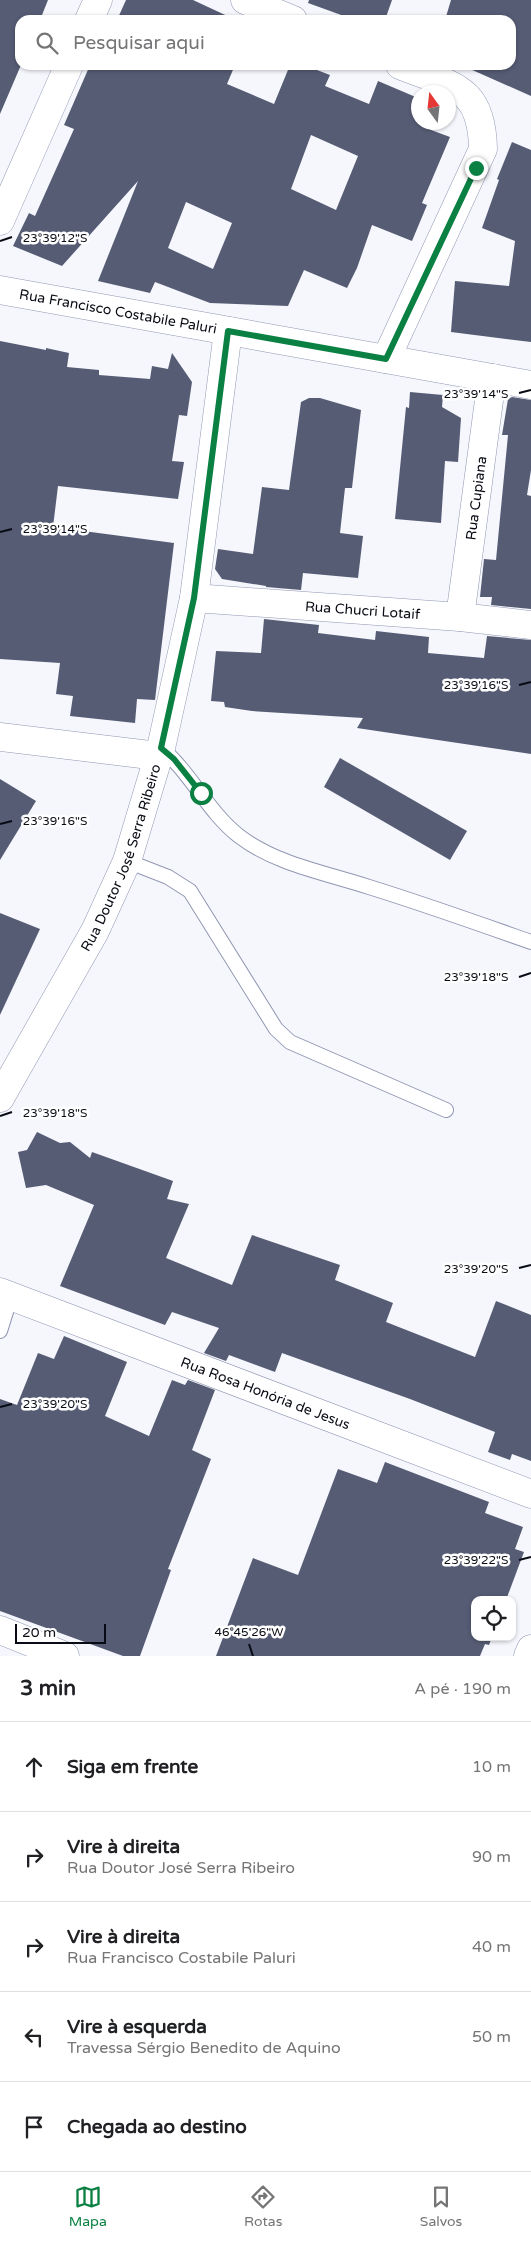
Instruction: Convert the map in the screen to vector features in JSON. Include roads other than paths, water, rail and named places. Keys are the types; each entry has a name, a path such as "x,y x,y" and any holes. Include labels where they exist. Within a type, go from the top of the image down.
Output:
{"street":[{"path":"92,15 98,0"},
{"path":"245,0 281,15"},
{"path":"0,221 68,70"},
{"path":"386,359 483,149 483,127 476,106 463,92 412,70"},
{"name":"Rua Francisco Costabile Paluri","path":"0,290 531,385"},
{"name":"Rua Doutor José Serra Ribeiro","path":"0,1098 8,1066 95,931 127,860 159,752 194,598 228,331"},
{"name":"Rua Cupiana","path":"460,617 492,378"},
{"name":"Rua Chucri Lotaif","path":"194,598 460,617 531,625"},
{"path":"0,737 159,752"},
{"name":"Rua Rosa Honória de Jesus","path":"6,1294 531,1494"},
{"path":"0,1630 65,1656"},
{"path":"528,1656 531,1650"}],"lane":[{"path":"159,752 174,759 213,809 237,835 263,852 436,908 531,942"},
{"path":"127,860 168,877 190,891 276,1029 290,1042 446,1110"},
{"path":"0,1331 6,1294"}]}
